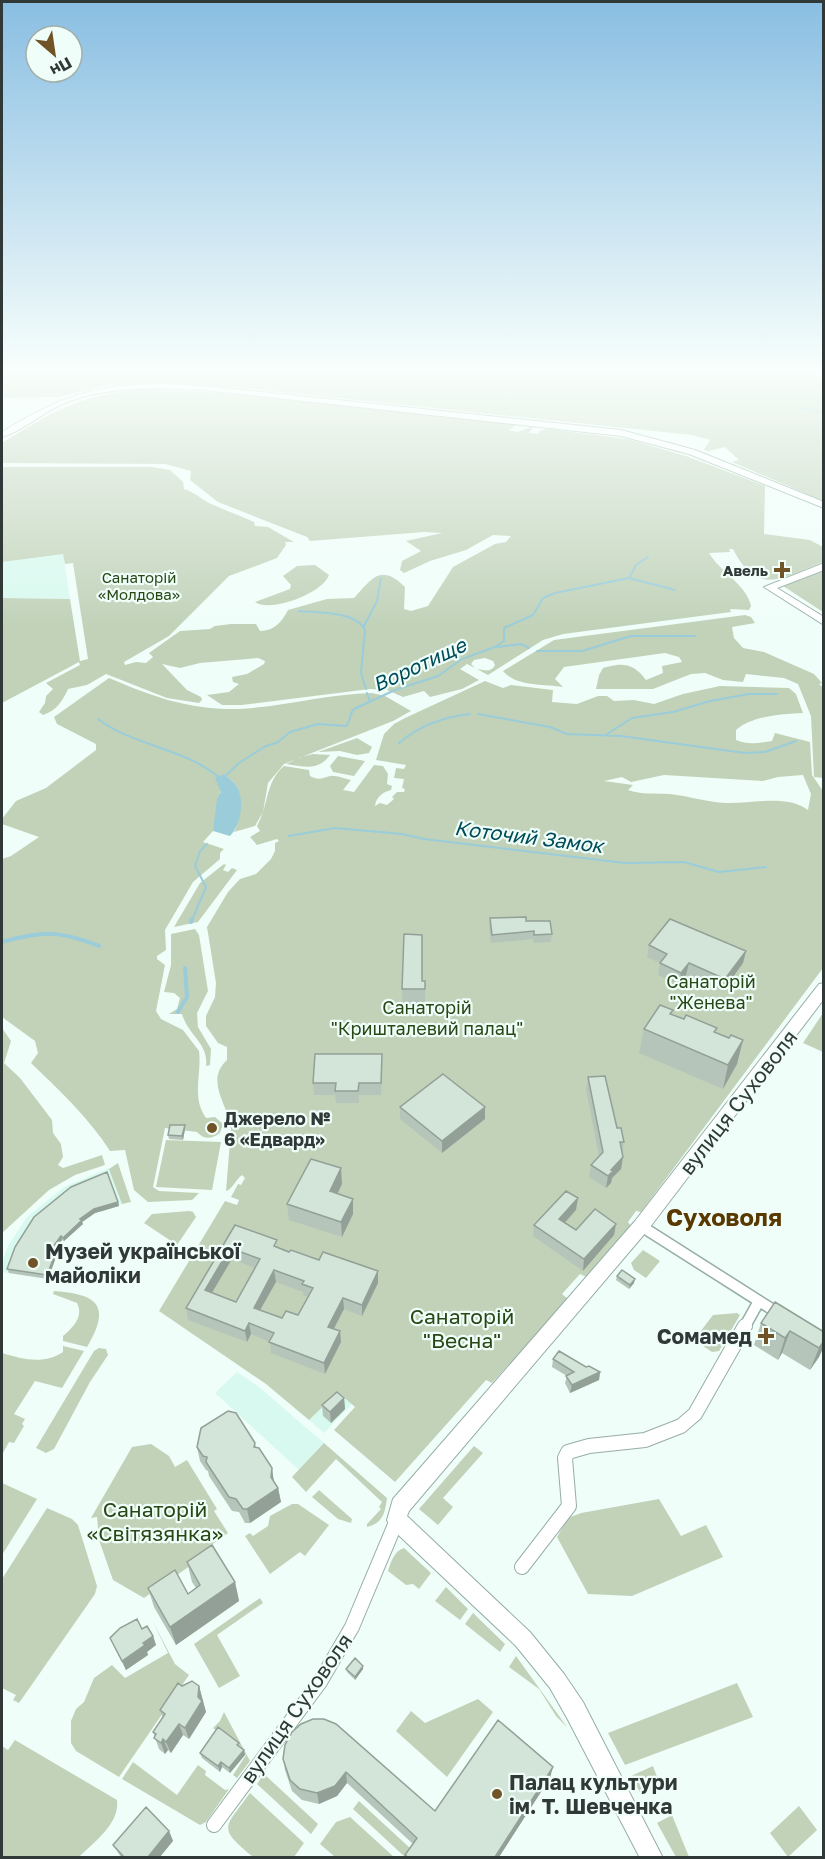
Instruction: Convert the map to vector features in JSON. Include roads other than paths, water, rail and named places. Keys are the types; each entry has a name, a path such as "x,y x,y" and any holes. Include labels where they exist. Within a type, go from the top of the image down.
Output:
{"street":[{"path":"699,455 824,505"},
{"path":"824,566 769,587 824,622"},
{"name":"вулиця Суховоля","path":"214,1825 320,1682 352,1628 397,1520 400,1506 641,1226 824,988"},
{"path":"641,1226 790,1321"},
{"path":"522,1567 544,1542 569,1506 565,1458 568,1452 580,1446 631,1443 660,1436 685,1424 695,1414 759,1301"},
{"path":"397,1520 523,1639 556,1681 575,1710 652,1857"}],"water":[{"path":"224,774 238,788 241,800 239,820 230,836 213,831 217,799 221,792 215,778"}],"waterway":[{"path":"629,578 636,565 648,557"},
{"path":"364,626 377,601 381,578"},
{"path":"370,702 395,690 438,676 462,659 495,647 504,641 504,628 533,615 543,598 555,593 629,578"},
{"path":"629,578 675,590"},
{"path":"299,611 336,614 354,619 360,624 365,630 361,673 366,689"},
{"path":"537,651 582,651 631,636 695,636"},
{"path":"497,647 521,644 529,648"},
{"path":"367,693 370,702"},
{"path":"607,734 632,718 673,712 710,701 749,694 777,694"},
{"name":"Воротище","path":"223,778 239,763 264,747 278,742 290,732 318,724 346,726 354,709 370,702"},
{"path":"399,743 415,731 432,723 470,714"},
{"path":"478,714 550,727 567,734 621,736 745,753 765,752 796,741"},
{"path":"98,719 128,736 191,760 207,768 221,779"},
{"name":"Коточий Замок","path":"289,836 335,828 402,834 424,839 625,863 684,862 719,872 766,867"},
{"name":"Воротище","path":"192,920 206,887 195,866 200,851 207,844"},
{"path":"2,942 51,934 72,937 99,946"},
{"name":"Воротище","path":"178,1012 187,997 185,968"}],"place":[{"name":"Авель","path":"782,570"},
{"name":"Джерело № 6 «Едвард»","path":"212,1128"},
{"name":"Музей української майоліки","path":"33,1263"},
{"name":"Сомамед","path":"766,1336"},
{"name":"Палац культури ім. Т. Шевченка","path":"497,1794"}],"district":[{"name":"Суховоля","path":"724,1216"}],"park label":[{"name":"Санаторій «Молдова»","path":"139,586"},
{"name":"Санаторій \"Женева\"","path":"711,991"},
{"name":"Санаторій \"Кришталевий палац\"","path":"427,1017"},
{"name":"Санаторій \"Весна\"","path":"462,1328"},
{"name":"Санаторій «Світязянка»","path":"155,1521"}]}
